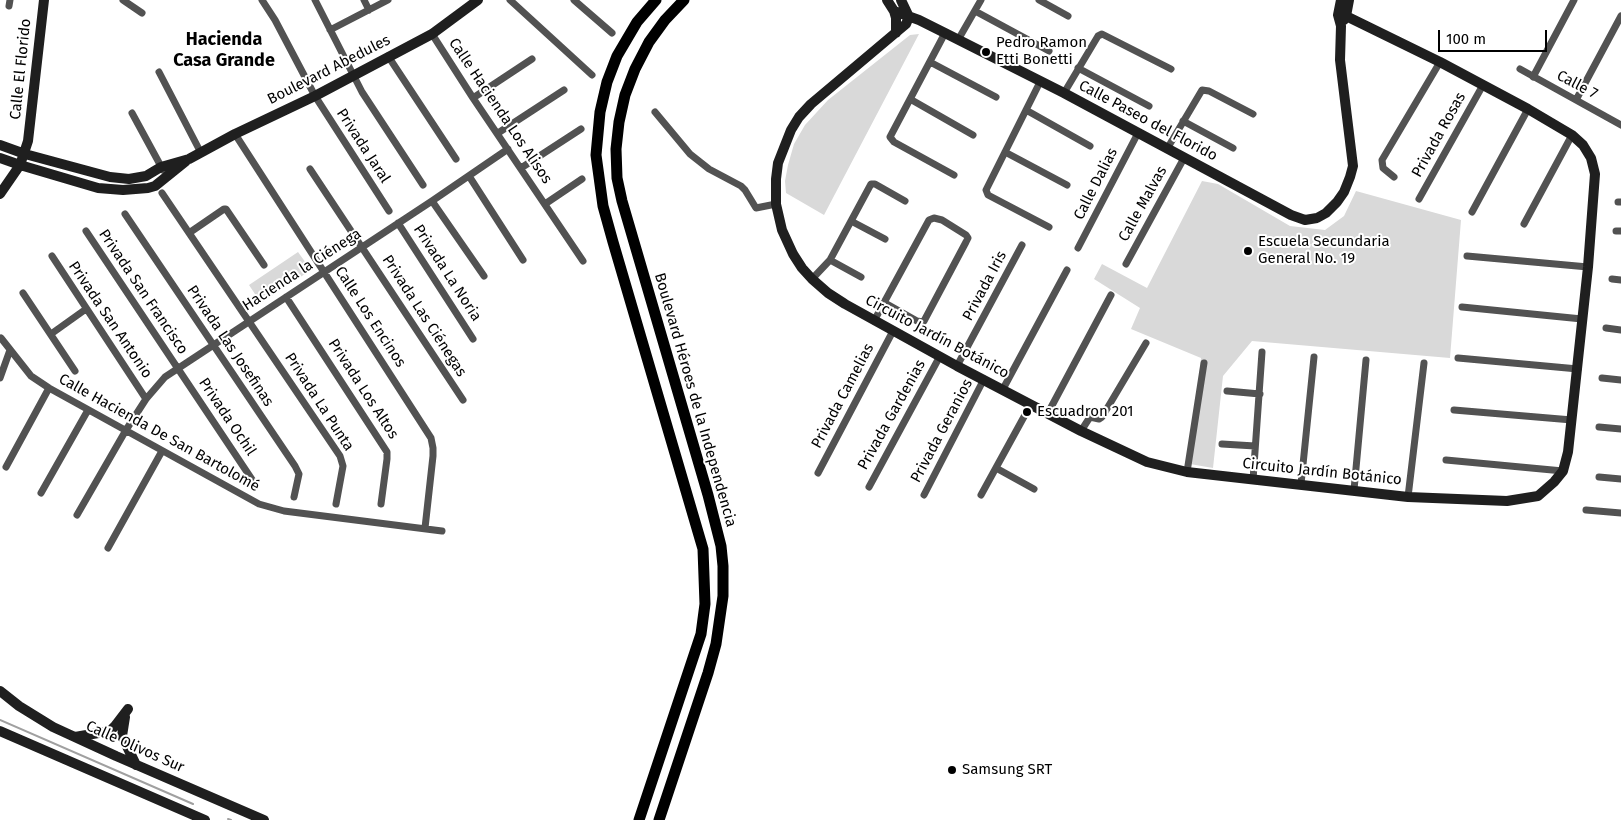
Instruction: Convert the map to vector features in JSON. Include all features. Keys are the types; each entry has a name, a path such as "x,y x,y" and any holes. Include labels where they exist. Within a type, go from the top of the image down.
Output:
{"main road":[{"path":"639,820 701,634 705,604 704,549 603,206 596,155 600,112 607,82 617,56 633,29 656,0"},
{"name":"Boulevard Héroes de la Independencia","path":"659,820 716,644 723,596 723,566 721,546 708,494 632,237 618,178 616,149 625,95 632,78 649,42 665,20 684,0"},
{"path":"692,513 705,516 721,546"}],"street":[{"name":"Calle El Florido","path":"0,194 20,165 28,141 44,0"},
{"name":"Privada Jaral","path":"262,0 275,20 315,96 389,211"},
{"path":"315,0 370,105 423,185"},
{"path":"364,0 369,10"},
{"path":"330,30 388,0"},
{"name":"Boulevard Abedules","path":"0,158 98,188 123,190 148,188 167,178 189,159 201,152 315,96 432,34 478,0"},
{"path":"510,0 592,75"},
{"path":"574,0 612,32"},
{"path":"887,0 896,18 896,33"},
{"path":"901,0 910,17"},
{"path":"958,40 981,0"},
{"path":"1039,0 1068,16"},
{"path":"1341,0 1342,15"},
{"path":"1342,15 1349,0"},
{"path":"1533,77 1574,0"},
{"path":"127,1 142,13"},
{"path":"974,11 1049,51"},
{"name":"Calle Paseo del Florido","path":"894,12 945,33 1138,133 1290,215 1305,220 1326,214 1338,202 1344,192 1353,166 1340,60 1342,15"},
{"path":"1342,15 1440,62 1572,135 1583,145 1591,158 1595,174 1578,369 1568,452 1563,471 1446,460"},
{"path":"1576,100 1621,16"},
{"name":"Circuito Jardín Botánico","path":"910,17 906,24 825,91 799,117 791,130 778,163 776,204 782,230 788,244 802,268 812,279 845,304 893,332 1081,431 1147,462 1187,472 1408,497 1507,501 1538,496 1563,471"},
{"path":"945,33 890,139 954,175"},
{"name":"Calle Hacienda Los Alisos","path":"432,34 583,261"},
{"path":"1064,94 1098,36 1102,34 1171,69"},
{"path":"388,56 456,159"},
{"path":"473,98 532,59"},
{"path":"930,62 996,97"},
{"path":"1394,177 1383,168 1382,160 1440,62"},
{"path":"1078,68 1149,106"},
{"name":"Calle 7","path":"1520,70 1620,123"},
{"path":"159,72 201,152"},
{"path":"1040,82 986,191 988,194 1049,227"},
{"name":"Privada Rosas","path":"1419,199 1483,85"},
{"path":"498,133 564,90"},
{"path":"1167,149 1202,90 1253,114"},
{"path":"910,99 973,135"},
{"path":"1472,212 1528,109"},
{"path":"1026,110 1090,146"},
{"path":"655,112 690,154 709,169 741,186 756,208 776,204"},
{"path":"132,113 167,178"},
{"path":"1183,122 1233,148"},
{"path":"521,168 581,129"},
{"name":"Calle Dalias","path":"1078,248 1138,133"},
{"name":"Calle Los Encinos","path":"235,134 431,438 433,456 425,528"},
{"path":"1524,224 1572,135"},
{"name":"Boulevard Abedules","path":"0,145 25,154 110,177 129,179 146,176 161,167 189,159"},
{"name":"Hacienda la Ciénega","path":"77,515 126,430 146,399 164,377 508,149"},
{"path":"1005,152 1067,185"},
{"name":"Calle Malvas","path":"1126,264 1184,158"},
{"name":"Privada Las Ciénegas","path":"310,169 463,400"},
{"path":"469,176 523,260"},
{"path":"545,204 582,179"},
{"path":"812,279 830,260 871,184 905,200"},
{"name":"Privada La Punta","path":"162,194 342,461 343,466 336,504"},
{"path":"432,200 484,276"},
{"path":"189,233 226,209 264,265"},
{"name":"Privada Las Josefinas","path":"125,214 298,470 299,474 294,497"},
{"path":"874,321 931,218 942,220 964,232 968,238 923,322 885,303"},
{"path":"851,221 885,239"},
{"name":"Privada La Noria","path":"398,223 473,338"},
{"name":"Privada San Francisco","path":"86,232 177,368"},
{"name":"Privada Iris","path":"957,366 1022,245"},
{"name":"Privada San Antonio","path":"52,256 146,399"},
{"path":"1467,256 1588,267"},
{"path":"830,260 861,277"},
{"path":"1004,389 1067,270"},
{"path":"1612,279 1621,280"},
{"path":"23,293 75,371"},
{"path":"1048,413 1111,295"},
{"name":"Privada Los Altos","path":"286,297 387,452 380,504"},
{"path":"1462,307 1582,319"},
{"path":"51,334 86,309"},
{"path":"1606,328 1621,330"},
{"name":"Privada Camelias","path":"818,473 893,332"},
{"name":"Calle Hacienda De San Bartolomé","path":"0,338 32,376 50,388 248,499 271,508 442,531"},
{"path":"1081,431 1090,417 1099,419 1102,417 1146,343"},
{"path":"0,378 10,350"},
{"path":"1252,480 1262,352"},
{"name":"Privada Gardenias","path":"869,487 940,356"},
{"path":"1301,484 1314,357"},
{"path":"1458,358 1578,369"},
{"path":"1354,490 1366,360"},
{"path":"1187,472 1204,363"},
{"path":"1408,497 1424,363"},
{"name":"Privada Ochil","path":"177,368 253,481"},
{"path":"1602,378 1621,380"},
{"name":"Privada Geranios","path":"924,495 984,379"},
{"path":"6,467 50,388"},
{"path":"1227,391 1260,394"},
{"path":"981,494 1031,404"},
{"path":"41,493 88,410"},
{"path":"1454,410 1572,420"},
{"path":"1599,427 1621,429"},
{"path":"1222,444 1256,446"},
{"path":"108,548 162,451"},
{"path":"996,468 1034,489"},
{"path":"1599,477 1621,479"},
{"path":"1586,510 1621,513"},
{"name":"Calle Olivos Sur","path":"0,691 35,717 75,738 264,820"},
{"path":"75,738 110,731 128,709 122,736 136,765"},
{"path":"0,731 205,820"},
{"path":"110,731 122,736"}],"shaded area":[{"path":"919,34 824,215 786,193 785,181 788,165 794,144 805,125 828,100 910,35"},
{"path":"1202,181 1218,184 1290,226 1325,230 1344,216 1356,191 1461,220 1450,358 1252,341 1223,376 1213,468 1190,464 1201,358 1131,329 1140,308 1094,279 1102,264 1147,288"},
{"path":"298,252 311,270 261,303 249,285"}],"waterway":[{"path":"0,720 193,804"}],"place":[{"name":"Pedro Ramon Etti Bonetti","path":"986,52"},
{"name":"Escuela Secundaria General No. 19","path":"1248,251"},
{"name":"Escuadron 201","path":"1027,412"},
{"name":"Samsung SRT","path":"952,770"}],"district":[{"name":"Hacienda Casa Grande","path":"224,50"}]}
